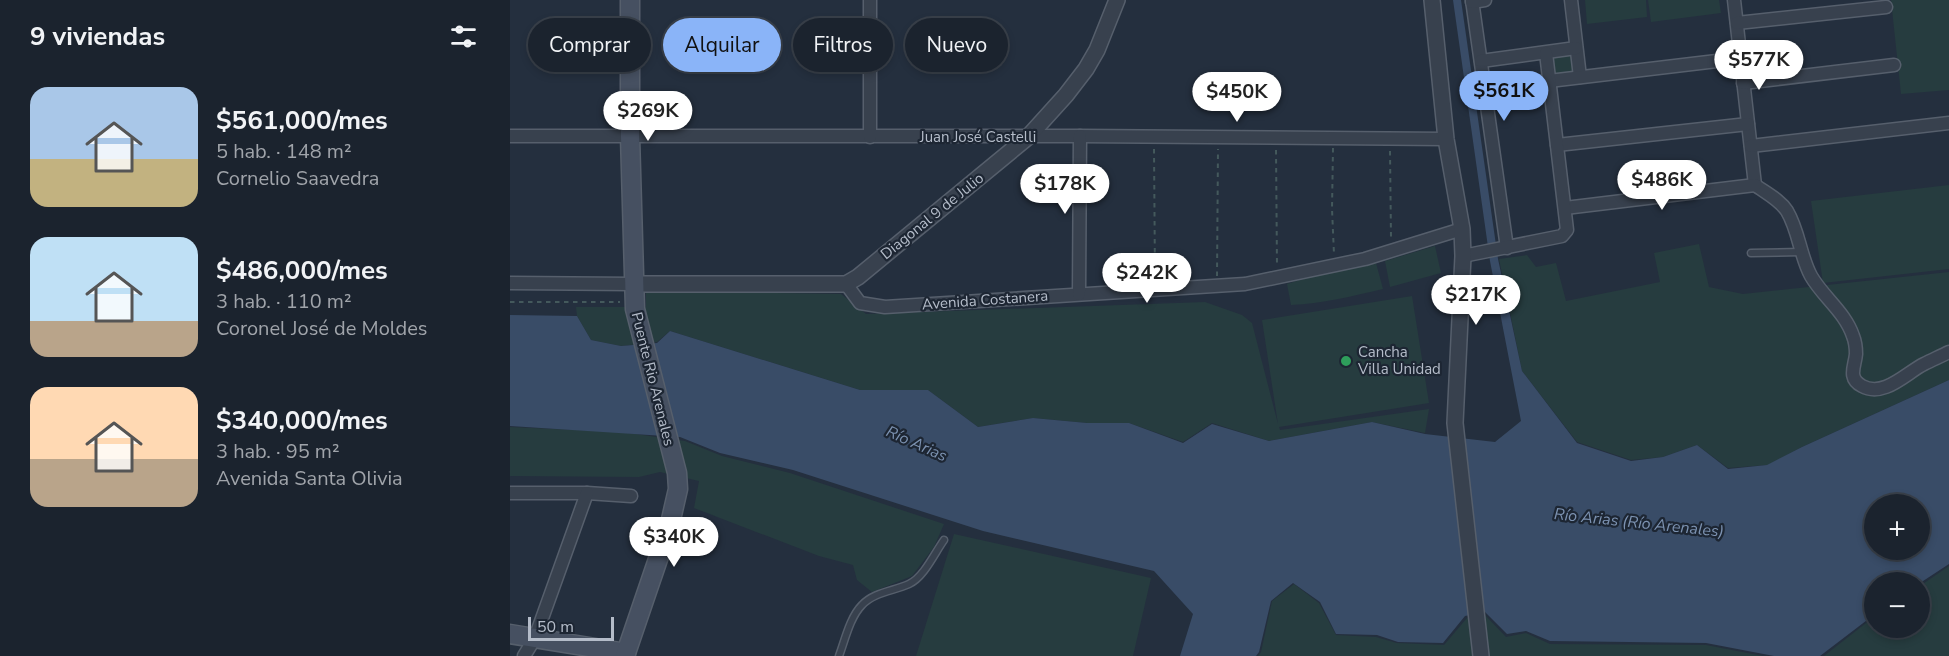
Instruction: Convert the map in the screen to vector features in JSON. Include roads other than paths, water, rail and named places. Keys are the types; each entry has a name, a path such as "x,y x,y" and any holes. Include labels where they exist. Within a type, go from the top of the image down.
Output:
{"main road":[{"name":"Puente Rio Arenales","path":"625,654 675,507 678,489 677,473 634,298 630,136 630,0"},
{"path":"510,634 625,654"}],"street":[{"path":"870,0 870,137"},
{"name":"Diagonal 9 de Julio","path":"846,284 858,277 1028,137 1086,69 1098,50 1117,0"},
{"path":"1432,0 1446,140 1462,229 1463,256 1455,423 1481,656"},
{"path":"1476,0 1481,61 1507,248"},
{"path":"1571,0 1580,77"},
{"path":"1734,0 1755,185"},
{"path":"1737,23 1886,7"},
{"path":"1481,61 1576,48"},
{"path":"1463,256 1562,236 1567,230 1546,53"},
{"path":"1549,81 1742,58"},
{"path":"1743,83 1894,65"},
{"path":"1751,146 1949,123"},
{"path":"1557,145 1748,124"},
{"name":"Juan José Castelli","path":"510,136 1080,136 1446,140"},
{"path":"1079,294 1080,136"},
{"path":"1565,208 1755,185 1778,201 1787,211 1801,252 1819,289 1846,321 1853,334 1856,355 1852,370 1854,379 1862,386 1874,389 1888,386 1923,364 1949,352"},
{"name":"Avenida Costanera","path":"846,284 860,303 885,307 1245,284 1335,266 1462,229"},
{"path":"510,283 634,298 846,284"},
{"path":"510,493 587,493 631,496"},
{"path":"524,656 535,638 587,493"}],"lane":[{"path":"1750,253 1801,252"},
{"path":"839,656 857,611 863,604 870,598 918,578 944,540"}],"water":[{"path":"1453,0 1461,0 1498,259 1522,371 1577,443 1631,461 1663,457 1697,445 1728,469 1767,465 1949,380 1949,564 1930,576 1930,572 1864,572 1864,622 1820,656 1774,656 1706,643 1550,641 1526,631 1507,634 1485,612 1465,616 1443,643 1398,642 1377,635 1336,634 1320,602 1293,583 1271,601 1259,652 1256,656 1180,656 1193,614 1154,571 983,531 793,470 720,453 680,437 510,426 510,315 577,316 591,340 621,346 657,343 670,331 860,390 928,390 978,427 1033,418 1087,423 1129,423 1183,443 1212,424 1269,441 1372,422 1425,434 1495,442 1521,421 1490,261"}],"place":[{"name":"Cancha Villa Unidad","path":"1346,361"}],"water label":[{"name":"Río Arias","path":"917,443"},
{"name":"Río Arias (Río Arenales)","path":"1639,522"}]}
